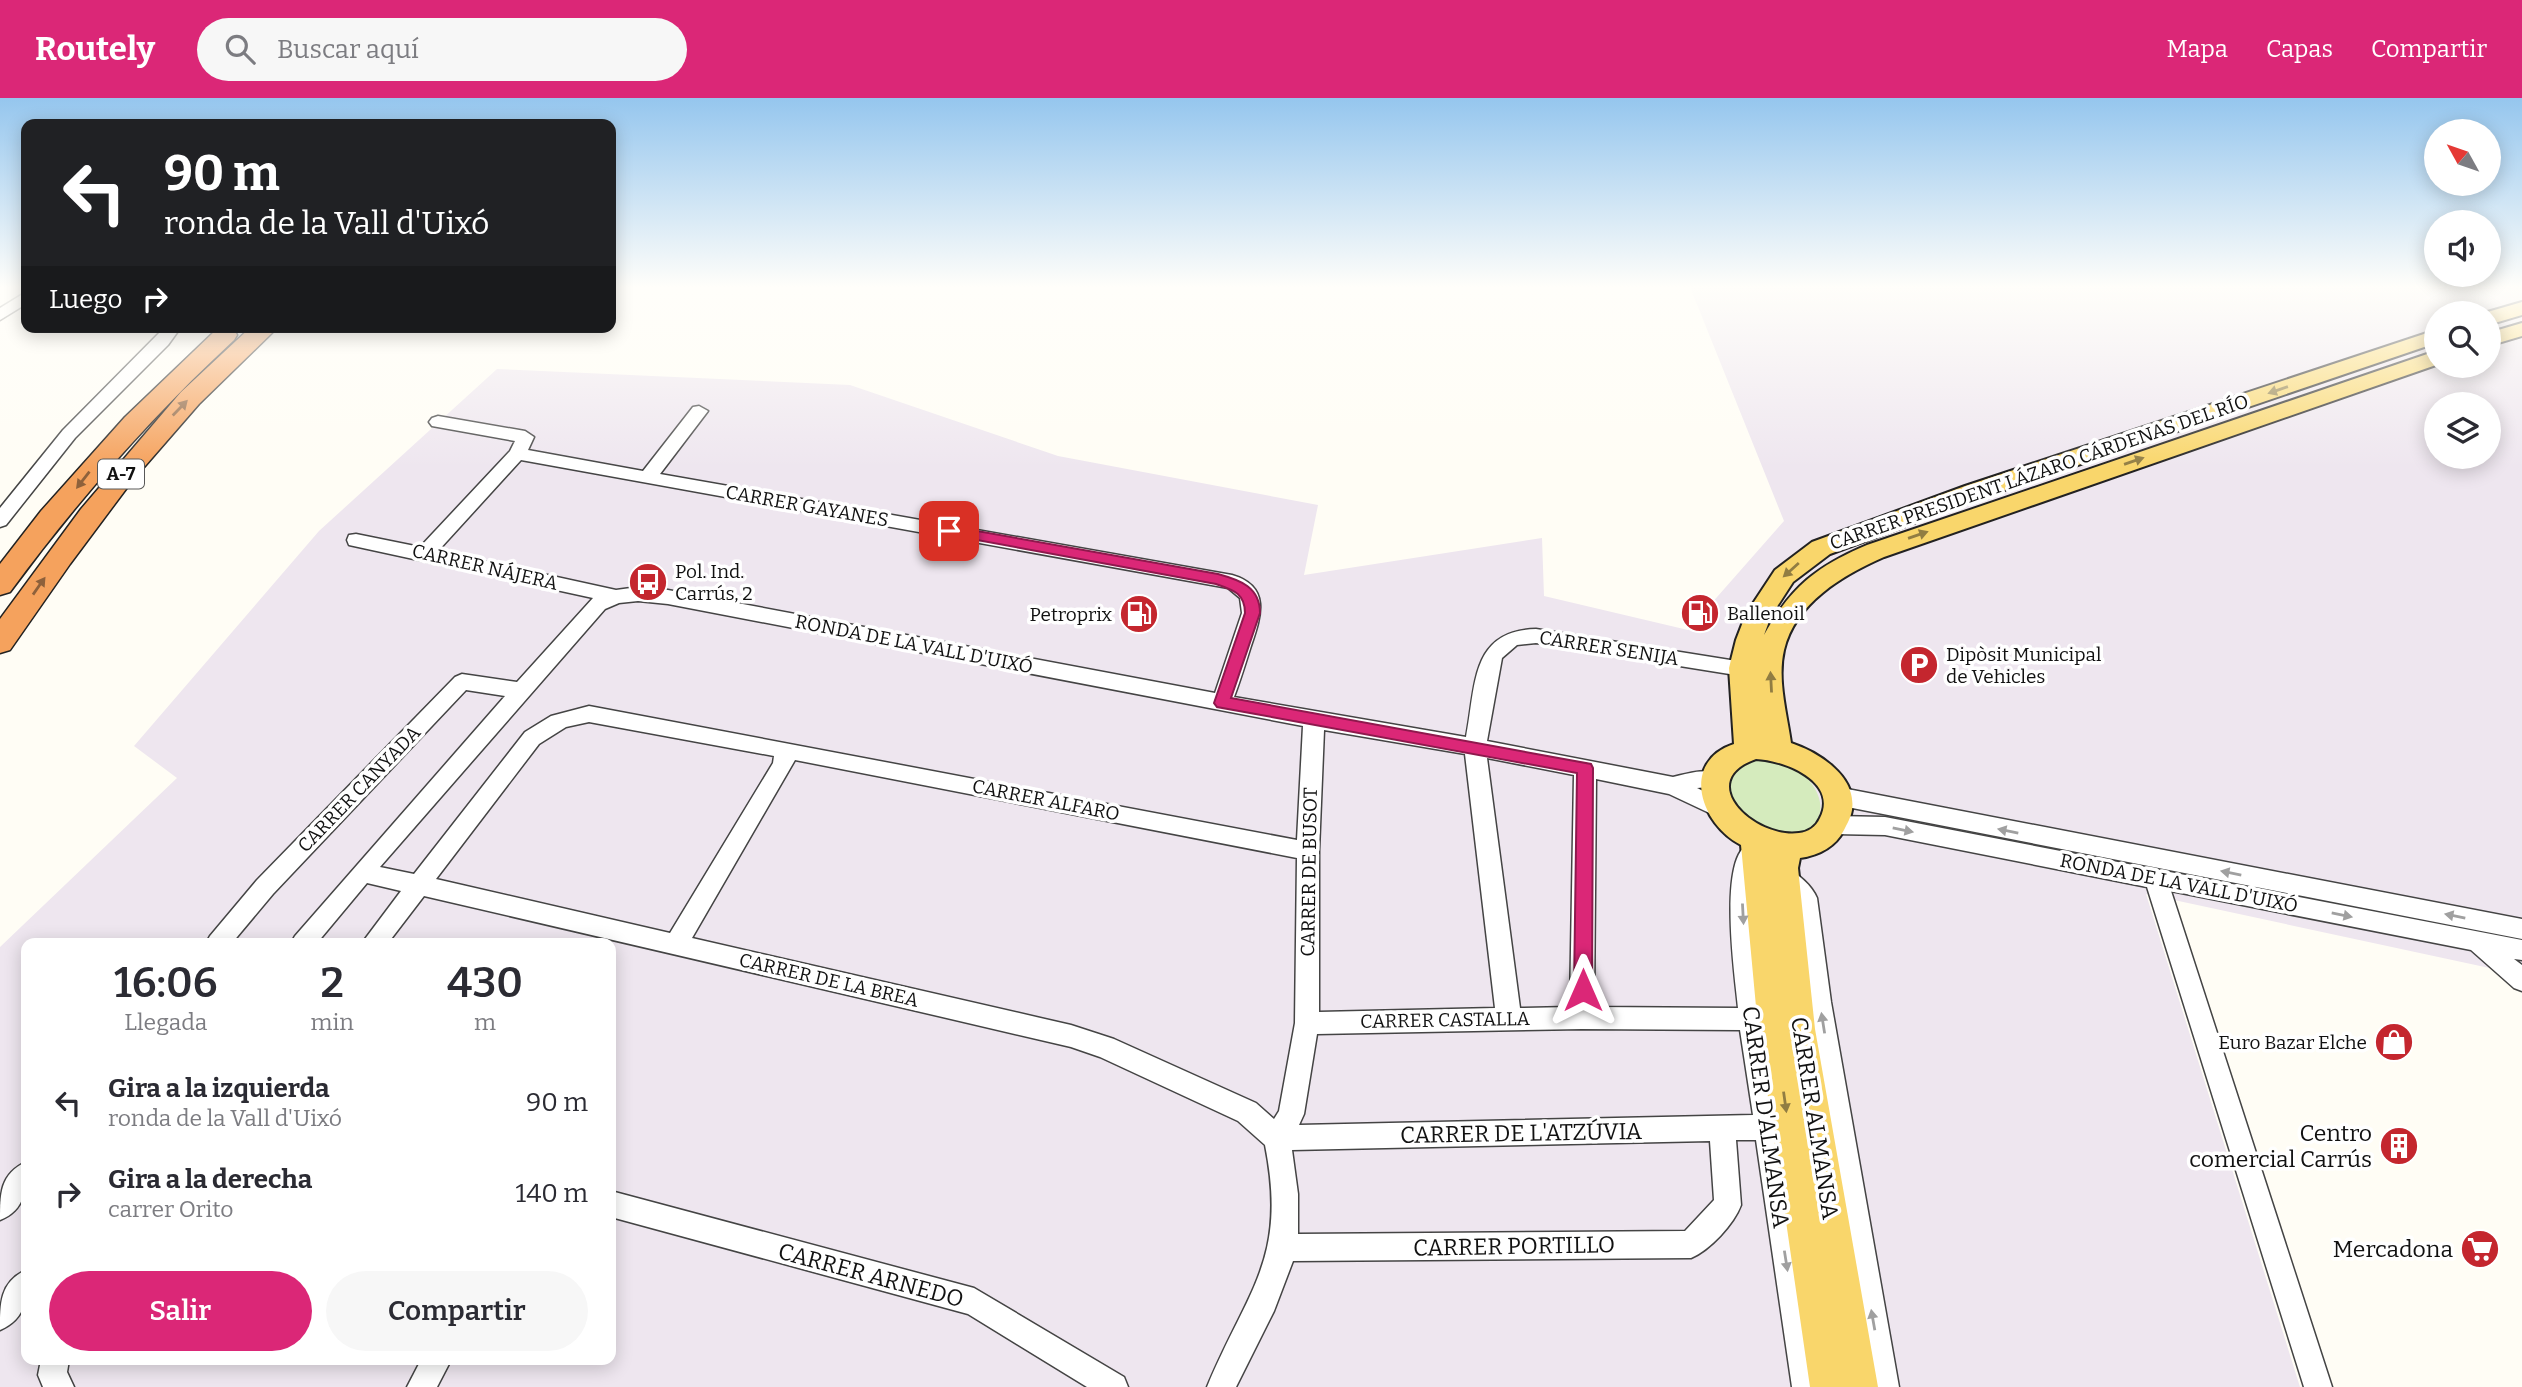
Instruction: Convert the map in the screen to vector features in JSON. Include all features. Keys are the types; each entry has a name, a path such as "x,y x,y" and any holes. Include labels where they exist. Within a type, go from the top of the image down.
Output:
{"highway":[{"name":"A-7","path":"0,585 90,470 139,416 212,347"},
{"name":"A-7","path":"0,642 82,524 136,457 242,347"}],"main road":[{"name":"CARRER PRESIDENT LÁZARO CÁRDENAS DEL RÍO","path":"1748,749 1742,668 1759,614 1784,576 1821,548 1973,492 2403,347"},
{"name":"CARRER PRESIDENT LÁZARO CÁRDENAS DEL RÍO","path":"1778,750 1770,682 1770,651 1794,605 1807,591 1848,562 1955,522 2424,362"},
{"path":"1748,749 1778,750 1811,763 1824,774 1837,796 1839,806 1835,825 1815,842 1771,853 1741,831 1720,809 1713,780 1716,772 1729,757 1748,749"},
{"name":"CARRER D'ALMANSA","path":"1771,853 1774,1028 1829,1387"},
{"name":"CARRER ALMANSA","path":"1771,853 1859,1387"}],"street":[{"path":"0,521 69,434 157,347"},
{"path":"648,477 699,411"},
{"path":"426,553 517,454 525,437 438,422"},
{"name":"CARRER GAYANES","path":"517,454 1218,579 1243,588 1252,603 1252,613 1222,703"},
{"name":"CARRER NÁJERA","path":"356,540 426,553 613,596"},
{"name":"RONDA DE LA VALL D'UIXÓ","path":"613,596 631,593 666,596 1222,703 1585,768 1674,786 1720,809"},
{"path":"307,938 521,690 598,604 613,596"},
{"name":"CARRER SENIJA","path":"1475,747 1492,657 1499,645 1515,636 1536,636 1742,668"},
{"name":"CARRER CANYADA","path":"222,938 265,887 462,682 521,690"},
{"name":"CARRER ALFARO","path":"378,938 533,738 550,724 566,717 589,713 1308,851"},
{"name":"CARRER DE BUSOT","path":"1307,1023 1308,851 1314,720"},
{"path":"1475,747 1509,1020"},
{"path":"676,944 785,764 785,750"},
{"path":"1582,1018 1585,768"},
{"name":"RONDA DE LA VALL D'UIXÓ","path":"1674,786 1699,779 1713,780"},
{"name":"RONDA DE LA VALL D'UIXÓ","path":"1837,796 2522,929"},
{"name":"RONDA DE LA VALL D'UIXÓ","path":"1835,825 1885,826 2522,950"},
{"path":"1771,853 1806,898 1821,1015 1885,1387"},
{"name":"CARRER D'ALMANSA","path":"1771,853 1744,865 1742,906 1751,1018 1806,1387"},
{"name":"CARRER DE LA BREA","path":"362,872 1082,1040 1105,1047 1247,1112 1277,1138"},
{"path":"2155,879 2318,1387"},
{"path":"2475,941 2522,980"},
{"name":"CARRER CASTALLA","path":"1307,1023 1751,1018"},
{"path":"1221,1387 1268,1289 1282,1248 1284,1191 1277,1138 1291,1114 1307,1023"},
{"name":"CARRER DE L'ATZÚVIA","path":"1277,1138 1766,1127"},
{"name":"CARRER PORTILLO","path":"1282,1248 1692,1244 1728,1205 1722,1129"},
{"path":"0,1207 21,1181"},
{"name":"CARRER ARNEDO","path":"616,1205 974,1302 1114,1387"},
{"path":"0,1317 21,1290"},
{"path":"54,1365 52,1375 60,1387"},
{"path":"421,1387 434,1365"}],"shaded area":[{"path":"1714,347 2424,347 2424,378 2501,378 2501,347 2522,347 2522,975 2146,894 2300,1387 0,1387 0,947 177,778 134,746 319,531 497,369 850,385 1058,456 1318,505 1304,575 1542,538 1544,596 1688,630 1784,521"}],"green space":[{"path":"1756,759 1788,764 1807,778 1819,797 1821,808 1819,817 1812,826 1801,833 1782,837 1735,816 1725,779 1731,769"}],"place":[{"name":"Pol. Ind. Carrús, 2","path":"648,582"},
{"name":"Ballenoil","path":"1700,613"},
{"name":"Petroprix","path":"1139,614"},
{"name":"Dipòsit Municipal de Vehicles","path":"1919,665"},
{"name":"Euro Bazar Elche","path":"2394,1042"},
{"name":"Centro comercial Carrús","path":"2399,1146"},
{"name":"Mercadona","path":"2480,1249"}],"route":[{"path":"949,531 1218,579 1243,588 1252,603 1252,613 1222,703 1585,768 1583,990"}]}
